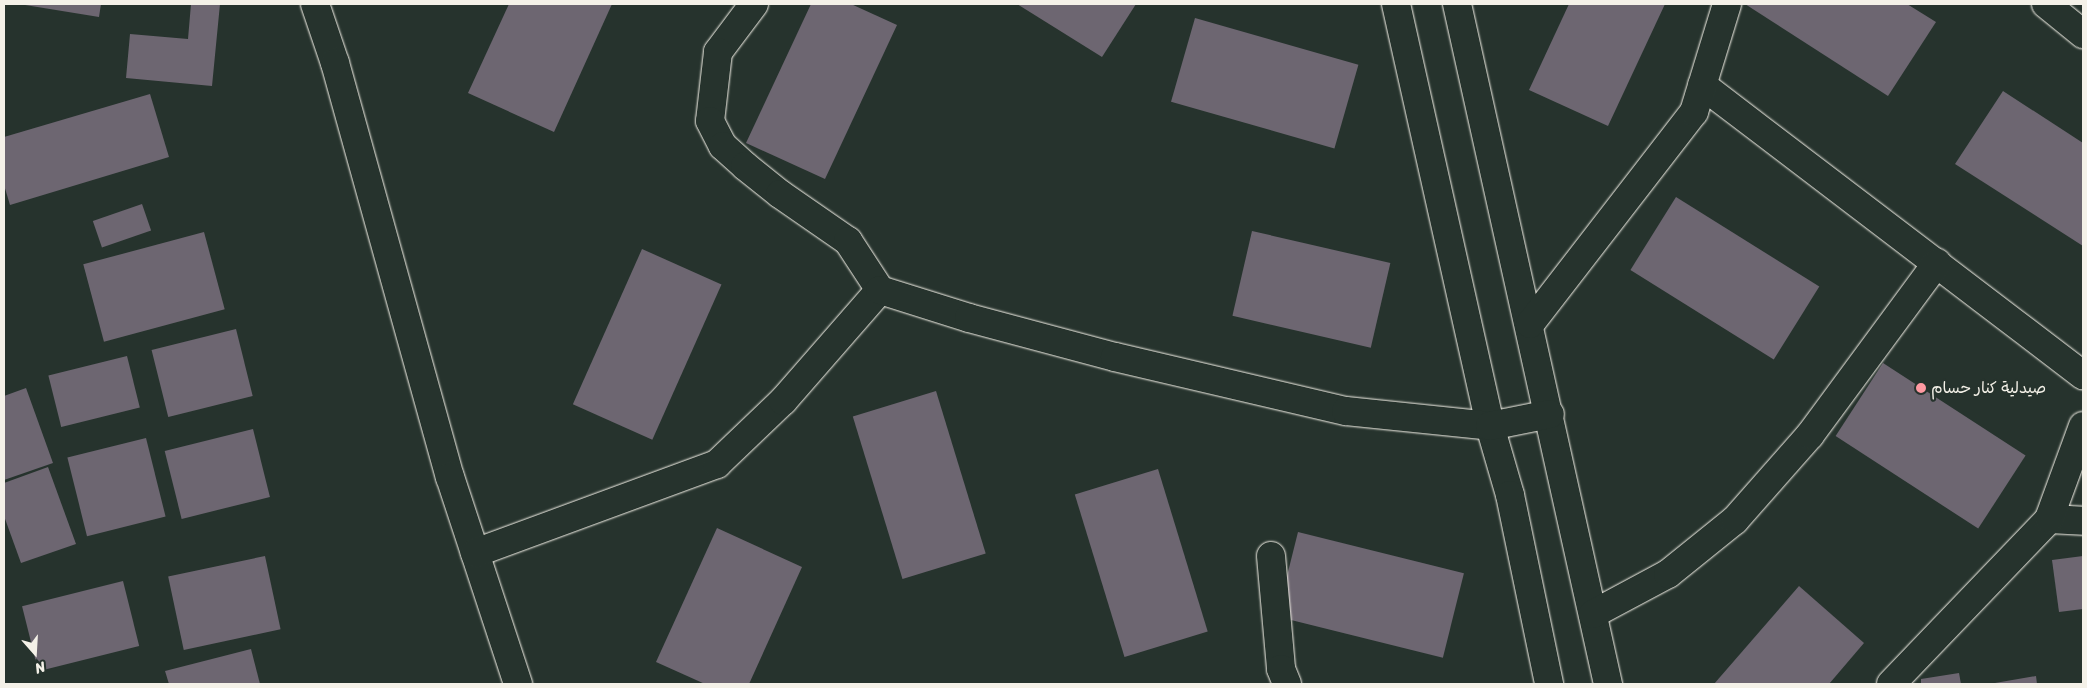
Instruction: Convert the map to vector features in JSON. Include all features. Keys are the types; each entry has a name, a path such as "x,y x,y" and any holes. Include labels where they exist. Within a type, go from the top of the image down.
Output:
{"street":[{"path":"315,4 335,63 450,477 518,684"},
{"path":"335,4 335,63"},
{"path":"754,4 718,52 710,121 723,146 744,166 780,194 848,241 880,290 969,318 1115,357 1346,411 1490,426 1550,414"},
{"path":"1396,4 1490,426 1510,496 1549,684"},
{"path":"1457,4 1550,414 1608,684"},
{"path":"1530,324 1694,112 1727,4"},
{"path":"2046,4 2083,34"},
{"path":"1702,84 2083,375"},
{"path":"1593,614 1668,574 1735,520 1810,435 1937,264"},
{"path":"474,553 717,464 783,400 880,290"},
{"path":"1891,684 2048,519 2083,426"},
{"path":"2048,519 2083,521"},
{"path":"1271,556 1281,668 1287,684"}],"building":[{"path":"19,4 101,4 99,17"},
{"path":"191,4 220,4 212,86 126,78 130,34 188,39"},
{"path":"509,4 612,4 554,132 468,93"},
{"path":"811,4 851,4 897,25 825,179 746,143"},
{"path":"1017,4 1136,4 1102,57"},
{"path":"1569,4 1665,4 1608,126 1529,90"},
{"path":"1745,4 1907,4 1936,22 1888,96"},
{"path":"1195,18 1358,65 1334,148 1171,102"},
{"path":"2003,91 2083,143 2083,246 1955,164"},
{"path":"150,94 169,157 10,205 4,185 4,137"},
{"path":"1676,197 1819,287 1774,359 1630,270"},
{"path":"142,204 151,230 102,247 93,221"},
{"path":"1252,231 1390,263 1371,348 1232,316"},
{"path":"204,232 225,309 104,342 83,264"},
{"path":"642,249 721,284 652,440 573,404"},
{"path":"236,329 253,396 168,417 152,350"},
{"path":"127,356 140,407 61,427 48,376"},
{"path":"1883,363 2026,456 1978,529 1836,436"},
{"path":"26,388 53,463 4,480 4,396"},
{"path":"936,391 986,554 903,579 853,416"},
{"path":"253,429 270,497 182,519 165,451"},
{"path":"146,438 166,517 87,536 67,458"},
{"path":"48,467 76,544 21,563 4,516 4,483"},
{"path":"1158,469 1208,632 1125,657 1075,494"},
{"path":"717,528 802,567 749,684 705,684 656,662"},
{"path":"1298,532 1464,573 1443,658 1277,616"},
{"path":"265,556 281,629 184,650 168,577"},
{"path":"2083,556 2083,609 2059,612 2052,560"},
{"path":"123,581 139,646 38,671 22,606"},
{"path":"1799,586 1864,643 1829,684 1714,684"},
{"path":"251,649 260,684 169,684 165,671"},
{"path":"1959,673 1961,684 1921,684 1921,679"},
{"path":"2036,676 2037,684 1995,684 1995,683"}],"place":[{"name":"صيدلية كنار حسام","path":"1921,388"}]}
